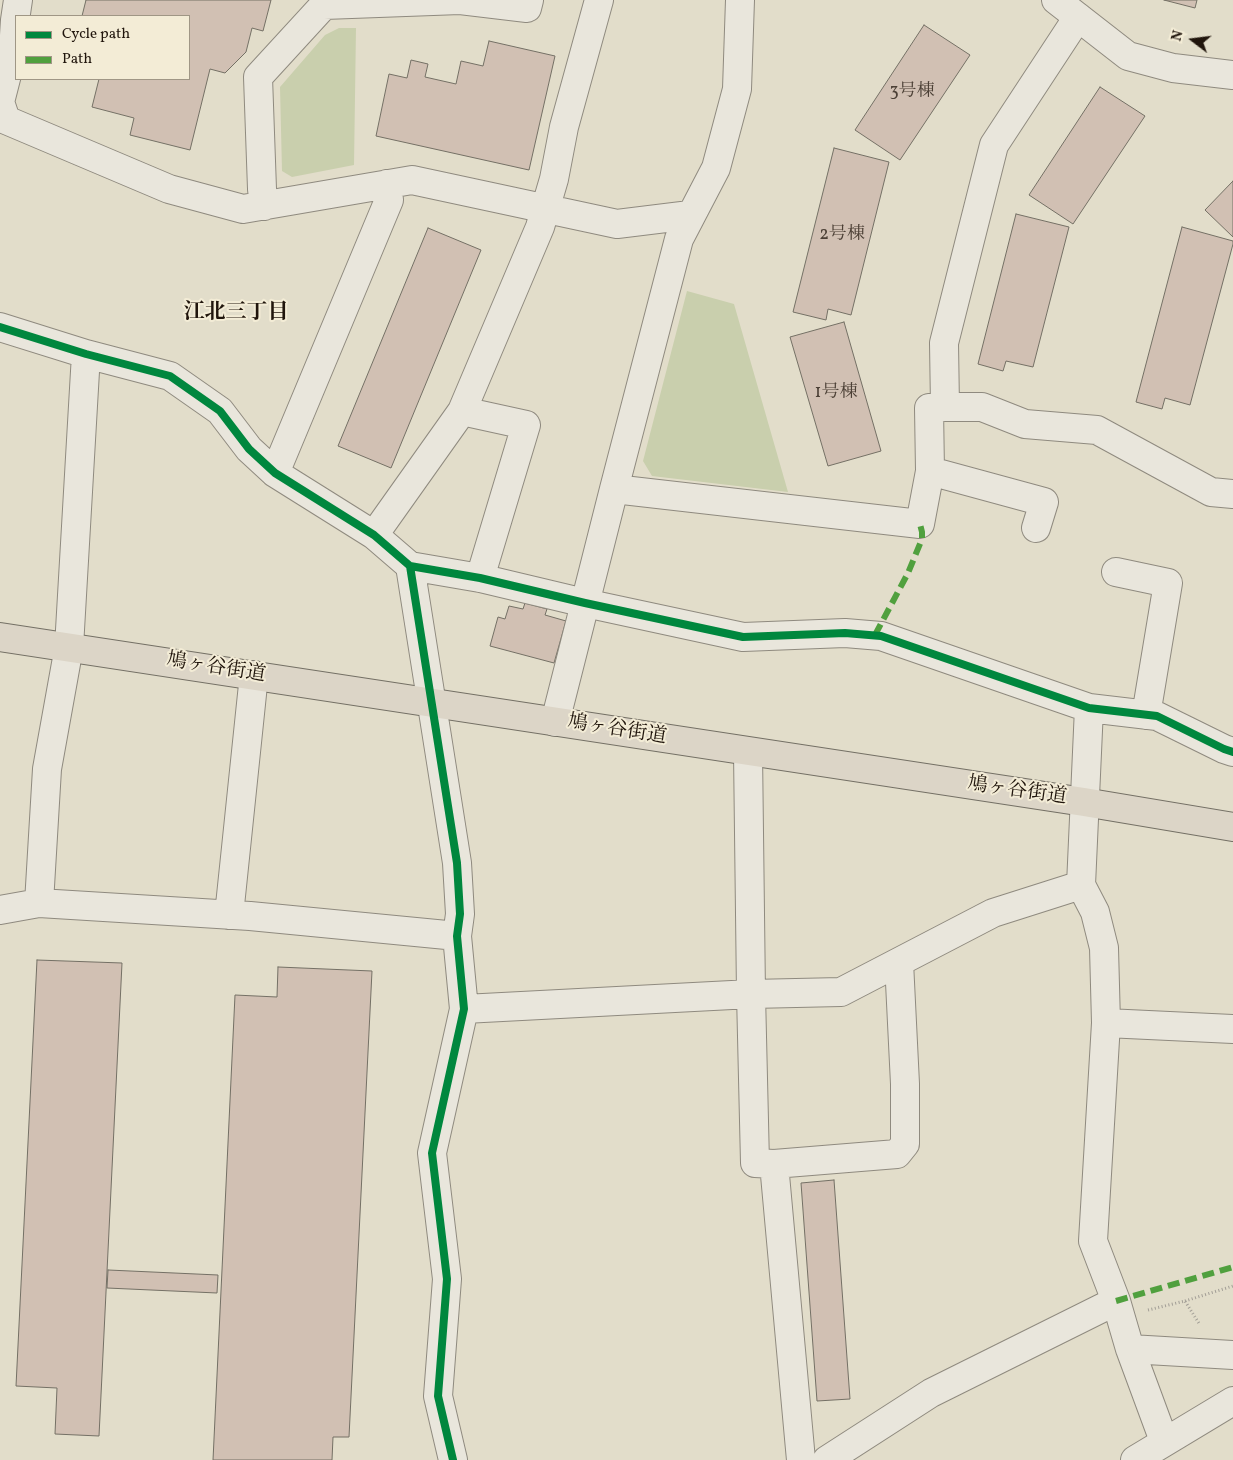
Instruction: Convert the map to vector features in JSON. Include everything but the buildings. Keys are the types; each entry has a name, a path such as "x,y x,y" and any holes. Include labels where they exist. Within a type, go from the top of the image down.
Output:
{"main road":[{"name":"鳩ヶ谷街道","path":"0,636 1084,802 1233,827"}],"street":[{"path":"16,15 18,0"},
{"path":"264,206 258,77 324,2 460,0 527,8 529,0"},
{"path":"374,535 462,411 546,209 564,127 599,0"},
{"path":"555,722 679,239 716,168 736,89 740,0"},
{"path":"945,407 944,343 994,145 1067,6 1128,56 1172,68 1233,75"},
{"path":"15,20 13,51 0,102 6,120 169,189 243,209 412,180 617,224 690,215"},
{"path":"275,473 388,200 387,184"},
{"path":"0,327 86,354 170,376 220,411 249,449 275,473 374,535 410,566 480,578 743,637 845,633 881,636 1089,708 1157,716 1233,752"},
{"path":"39,903 47,769 69,647 86,354"},
{"path":"614,489 920,524 930,471 929,408 982,407 1025,424 1097,430 1211,492 1233,494"},
{"path":"462,411 526,425 480,578"},
{"path":"930,471 1044,502 1036,528"},
{"path":"410,566 430,702 457,863 460,914 456,936 464,1009 432,1153 447,1279 438,1396 453,1460"},
{"path":"1116,572 1168,583 1146,715"},
{"path":"229,915 254,675"},
{"path":"1089,708 1081,885 1095,912 1104,948 1106,1023 1093,1241 1164,1441"},
{"path":"748,752 755,1163 774,1164 897,1154 905,1144 905,1084 899,962"},
{"path":"464,1009 751,994 841,992 993,913 1081,885"},
{"path":"0,910 39,903 229,915 456,936"},
{"path":"1106,1023 1233,1029"},
{"path":"774,1164 801,1460"},
{"path":"827,1460 931,1393 1118,1309"},
{"path":"1130,1348 1233,1355"},
{"path":"1135,1460 1233,1401"}],"path":[{"path":"1118,1309 1185,1301 1233,1286"},
{"path":"1185,1301 1200,1326"}],"green space":[{"path":"339,28 356,28 354,165 292,177 282,171 280,87 325,35"},
{"path":"687,291 734,304 788,492 652,476 643,461"}],"marked path":[{"path":"875,635 908,573 922,539 920,524"},
{"path":"1116,1301 1233,1267"}],"cycle path":[{"path":"0,327 86,354 170,376 220,411 249,449 275,473 374,535 410,566 457,863 460,914 457,936 464,1009 432,1153 447,1279 438,1396 453,1460"},
{"path":"410,566 480,578 743,637 845,633 881,636 1089,708 1157,716 1233,752"}],"district":[{"name":"江北三丁目","path":"236,314"}]}
